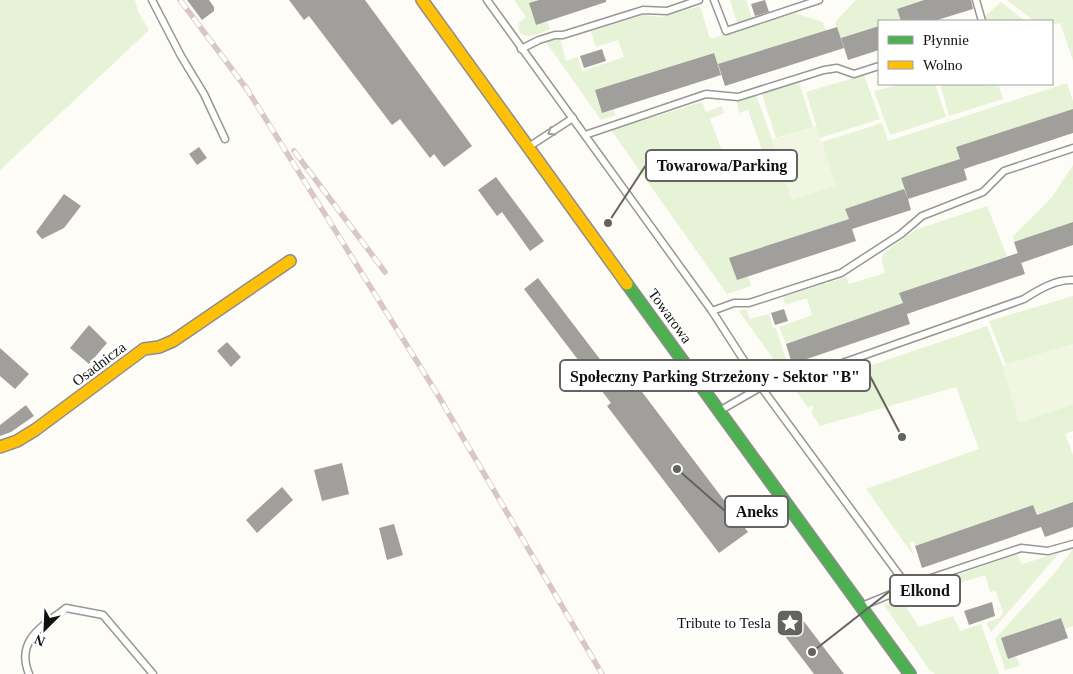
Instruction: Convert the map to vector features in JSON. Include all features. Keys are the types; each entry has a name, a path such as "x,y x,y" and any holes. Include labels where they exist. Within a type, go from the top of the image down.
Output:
{"main road":[{"name":"Towarowa","path":"422,0 910,674"},
{"name":"Osadnicza","path":"1,447 35,430 144,349 159,347 173,341 290,261"}],"lane":[{"path":"152,0 181,56 204,94 225,139"},
{"path":"487,0 521,50 573,118 712,311 761,387 908,587"},
{"path":"521,50 555,35 563,35 643,10 667,12 699,0"},
{"path":"714,0 726,31 819,0"},
{"path":"976,0 982,20"},
{"path":"585,135 706,94 738,98 824,70 837,68 854,74 878,66"},
{"path":"529,146 573,118"},
{"path":"712,311 734,303 757,301 841,273 901,234 922,216 983,192 1004,171 1073,148"},
{"path":"720,410 761,387 780,385 1009,305 1024,299 1036,291 1063,281 1073,280"},
{"path":"862,606 908,587 1021,548 1048,551 1073,544"},
{"path":"29,674 26,666 25,652 30,636 66,608 103,615 153,674"}],"green space":[{"path":"0,0 135,0 138,12 149,30 0,170"},
{"path":"514,0 539,0 529,3 536,25 547,22 550,29 530,36 521,34 518,24 526,17"},
{"path":"730,0 746,0 752,18 737,23"},
{"path":"856,0 924,0 897,9 900,19 878,20 878,26 840,38 835,22"},
{"path":"1007,0 1073,0 1073,60 1060,23 1053,25 1053,20 1033,20"},
{"path":"1001,2 1024,20 987,20 985,16"},
{"path":"700,6 710,39 795,13 823,22 826,31 717,65 713,53 595,90 602,113 613,109 616,115 601,120 546,42 560,38 566,61 578,57 582,71 624,57 618,40 596,47 591,31 644,15 662,17"},
{"path":"864,75 880,119 820,138 806,92"},
{"path":"799,82 813,127 776,138 762,94"},
{"path":"1067,83 1073,101 1073,109 957,147 960,159 901,178 904,189 846,209 849,219 730,258 737,280 748,276 751,286 727,294 611,130 702,102 706,112 722,106 724,113 710,119 730,172 765,159 748,110 739,113 737,102 756,95 772,139 774,139 772,140 792,200 826,156 822,142 882,123 888,141"},
{"path":"935,85 946,117 890,135 874,91 894,86"},
{"path":"940,85 999,86 1003,99 949,116"},
{"path":"816,126 836,186 792,200 772,140"},
{"path":"1073,165 1073,222 1014,242 1013,236 1052,197"},
{"path":"987,206 1007,256 900,293 903,303 786,344 779,327 812,315 807,298 785,305 783,297 846,277 849,284 885,273 882,261 883,254 915,230"},
{"path":"1073,296 1073,344 1006,365 989,321"},
{"path":"746,309 750,319 769,314 773,328 776,328 790,372 784,374 739,311"},
{"path":"987,326 1003,366 1019,422 1073,404 1073,431 1065,434 1073,455 1073,502 1037,515 1033,505 915,546 913,541 910,543 914,556 866,489 979,449 956,387 820,426 811,412 814,408 812,405 808,408 794,388 817,381 819,383"},
{"path":"1073,344 1073,404 1019,422 1003,366"},
{"path":"1073,549 1073,626 1065,629 1061,618 1001,638 1008,659 1016,656 1020,666 1005,670 995,639 1053,575"},
{"path":"1059,553 991,632 986,623 999,618 1003,613 996,591 990,592 985,575 938,590 931,589 929,585 1017,554 1022,564"},
{"path":"900,598 919,627 953,616 960,631 981,624 999,674 935,674 929,669 884,605"}],"building":[{"path":"187,0 209,0 214,7 214,11 202,20"},
{"path":"289,0 365,0 472,146 444,167 434,154 430,158 400,119 392,125 309,16 304,20"},
{"path":"539,0 606,0 606,2 536,25 529,3"},
{"path":"765,0 769,12 755,16 751,4"},
{"path":"924,0 971,0 973,9 937,20 901,20 897,9"},
{"path":"878,26 878,50 848,60 841,38"},
{"path":"837,27 844,48 725,86 718,64"},
{"path":"602,49 606,61 584,68 580,56"},
{"path":"714,53 721,75 602,113 595,90"},
{"path":"1073,109 1073,133 964,169 967,180 908,199 901,178 960,159 956,147"},
{"path":"199,147 207,158 197,165 189,154"},
{"path":"496,177 544,241 530,251 502,212 497,216 478,190"},
{"path":"904,189 911,210 852,229 856,241 737,280 729,258 849,219 845,209"},
{"path":"64,194 81,206 64,228 42,239 36,232"},
{"path":"1073,222 1073,245 1021,263 1014,242"},
{"path":"1018,253 1025,274 907,314 906,311 910,324 792,364 786,344 903,303 899,293"},
{"path":"538,278 625,392 636,384 748,532 719,553 607,406 611,403 524,289"},
{"path":"784,309 788,321 775,325 771,313"},
{"path":"89,325 107,343 89,364 70,348"},
{"path":"227,342 241,357 231,367 217,351"},
{"path":"0,348 29,374 15,389 0,376"},
{"path":"26,405 34,416 11,432 0,436 0,425"},
{"path":"342,463 349,494 322,501 314,470"},
{"path":"282,487 293,500 257,533 246,520"},
{"path":"1073,502 1073,527 1045,537 1041,527 922,568 915,546 1033,505 1037,515"},
{"path":"394,524 403,555 387,560 379,528"},
{"path":"992,602 995,616 969,625 964,611"},
{"path":"799,615 844,674 814,674 781,631"},
{"path":"1061,618 1068,638 1008,659 1001,638"}],"railway":[{"path":"180,0 249,92"},
{"path":"245,86 436,392 602,674"},
{"path":"294,151 385,272"}],"traffic: fast":[{"path":"627,284 910,674"}],"traffic: slow":[{"path":"422,0 627,284"},
{"path":"0,447 17,441 35,430 144,349 159,347 173,341 290,261"}],"place":[{"name":"Towarowa/Parking","path":"608,223"},
{"name":"Społeczny Parking Strzeżony - Sektor \"B\"","path":"902,437"},
{"name":"Aneks","path":"677,469"},
{"name":"Tribute to Tesla","path":"790,623"},
{"name":"Elkond","path":"812,652"}]}
